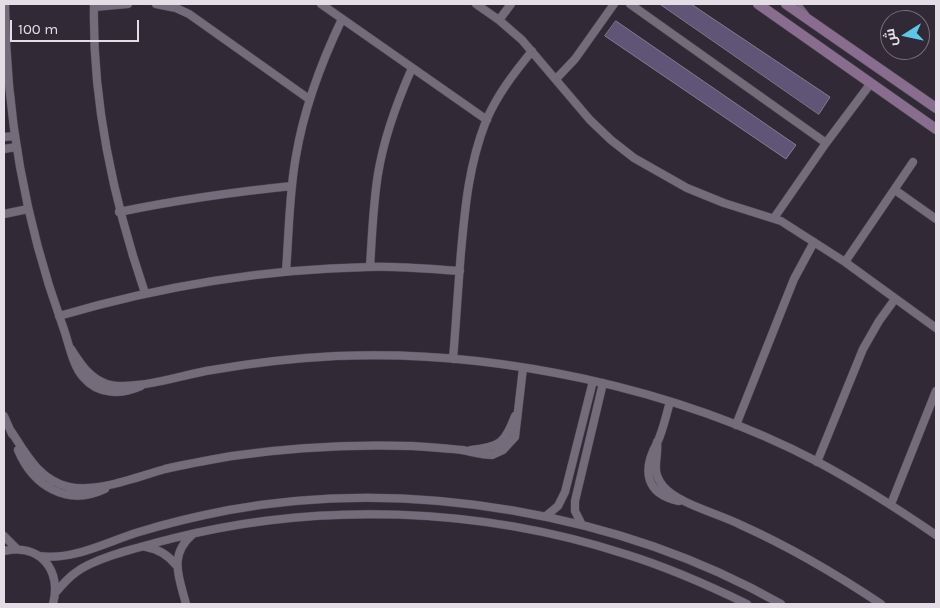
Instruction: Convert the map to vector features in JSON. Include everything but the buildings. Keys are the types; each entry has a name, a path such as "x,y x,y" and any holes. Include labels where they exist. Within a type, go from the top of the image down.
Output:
{"street":[{"path":"4,4 6,71 16,147 28,209 47,281 75,364 82,376 100,389 121,392 150,382 212,370 274,361 336,356 453,359 523,368 603,383 670,402 736,425 817,462 891,504 936,535"},
{"path":"128,4 94,5 95,48 99,98 107,155 120,212 145,293"},
{"path":"156,4 176,8 189,14 309,99"},
{"path":"321,4 486,120"},
{"path":"476,4 499,20 532,51 590,120 611,140 652,169 705,196 774,218 845,262 936,328"},
{"path":"499,20 510,4"},
{"path":"556,79 575,59 614,4"},
{"path":"630,4 826,143"},
{"path":"758,4 936,129"},
{"path":"786,4 936,108"},
{"path":"286,271 296,157 309,99 324,58 342,19"},
{"path":"786,24 796,19 813,30 824,31"},
{"path":"453,359 466,198 470,172 486,120 505,85 532,51"},
{"path":"370,267 375,196 383,152 395,110 412,68"},
{"path":"774,218 826,143 871,83"},
{"path":"4,137 15,136"},
{"path":"4,149 16,147"},
{"path":"845,262 913,162"},
{"path":"120,212 176,200 292,186"},
{"path":"895,190 936,219"},
{"path":"4,214 28,209"},
{"path":"736,425 794,279 814,242"},
{"path":"59,316 145,293 215,280 286,271 370,267 460,271"},
{"path":"817,462 863,349 879,321 895,299"},
{"path":"4,416 10,431 42,474 55,482 69,487 84,488 120,482 216,459 295,449 365,445 415,446 464,450 486,455 503,450 514,437 523,368"},
{"path":"546,516 558,506 563,497 592,381"},
{"path":"582,525 575,511 575,501 603,383"},
{"path":"891,504 936,390"},
{"path":"670,402 657,442 655,462 658,479 669,492 686,502 740,524 793,550 881,604"},
{"path":"575,452 586,454"},
{"path":"39,556 70,555 117,538 192,517 230,510 297,502 345,499 414,500 487,507 546,516 582,525 640,542 693,561 781,604"},
{"path":"56,592 67,580 84,567 142,547 195,533 279,519 345,515 410,516 480,521 549,533 626,554 685,575 747,604"},
{"path":"176,566 182,547 195,533"},
{"path":"4,536 16,549"},
{"path":"142,547 158,550 165,554 176,566 186,604"},
{"path":"4,551 16,549 32,552 46,563 56,582 53,604"}],"lane":[{"path":"799,4 814,24"}]}
